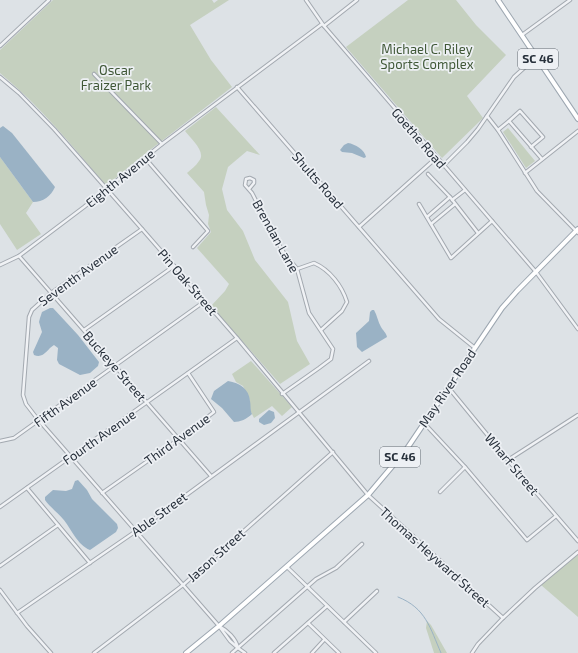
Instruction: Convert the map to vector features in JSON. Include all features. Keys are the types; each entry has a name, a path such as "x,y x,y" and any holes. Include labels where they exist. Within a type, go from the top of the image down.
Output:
{"main road":[{"name":"SC 46","path":"499,2 578,119"},
{"name":"May River Road","path":"186,653 219,626 368,495 406,450 502,308 516,291 577,231"}],"street":[{"path":"0,46 49,0"},
{"name":"Goethe Road","path":"306,0 323,25 436,158 536,272 578,329"},
{"path":"237,87 357,0"},
{"path":"499,2 505,0"},
{"path":"522,35 570,0"},
{"path":"443,166 467,142 488,116 514,76 536,57"},
{"path":"94,74 162,144"},
{"name":"Pin Oak Street","path":"0,77 32,106 142,229 237,338 282,394 299,412 368,495"},
{"name":"Eighth Avenue","path":"0,266 19,256 237,87"},
{"name":"Shults Road","path":"237,87 439,319 475,348"},
{"path":"498,130 520,111 543,136 531,147"},
{"path":"488,116 537,192 577,231"},
{"path":"509,121 542,159"},
{"path":"525,173 578,131"},
{"path":"145,158 208,231 193,247"},
{"path":"359,227 436,158"},
{"path":"428,174 451,199 478,233"},
{"name":"Brendan Lane","path":"249,189 280,247 296,269 309,313 333,349 331,359 282,394"},
{"path":"427,217 465,190"},
{"path":"419,204 451,258 492,221"},
{"path":"431,224 455,204"},
{"name":"Seventh Avenue","path":"142,229 51,293 32,310 29,317 23,395 28,407 39,421 219,626 230,641 245,653"},
{"name":"Buckeye Street","path":"19,256 211,476"},
{"path":"296,269 314,263 324,268 344,291 347,302 342,312 321,330"},
{"path":"84,330 174,266"},
{"name":"Fifth Avenue","path":"0,441 14,438 39,421 205,301"},
{"name":"Fourth Avenue","path":"0,506 237,338"},
{"name":"Able Street","path":"17,613 135,531 369,360"},
{"name":"Third Avenue","path":"102,493 179,439 214,412 188,373"},
{"name":"Wharf Street","path":"448,387 508,460 578,541"},
{"path":"508,460 578,415"},
{"path":"424,422 465,466 527,540 556,516"},
{"name":"Jason Street","path":"94,653 112,641 183,585 333,452"},
{"path":"440,492 465,466"},
{"path":"27,488 90,563"},
{"name":"Thomas Heyward Street","path":"368,495 503,618"},
{"path":"0,566 58,525"},
{"path":"232,653 307,586 316,579 336,568 362,544"},
{"path":"472,653 478,644 503,618 535,588 578,552"},
{"path":"287,566 376,653"},
{"path":"0,590 27,626 51,653"},
{"path":"344,622 377,592"},
{"path":"274,653 327,606"},
{"path":"308,623 339,653"},
{"path":"312,653 324,640"},
{"path":"191,650 195,653"}],"green space":[{"name":"Oscar Fraizer Park","path":"53,0 212,0 214,3 218,0 229,0 190,25 211,60 232,87 107,185 105,185 42,112 0,73 0,50"},
{"name":"Michael C. Riley Sports Complex","path":"408,0 456,0 476,25 506,55 467,96 483,118 442,158 346,47"},
{"path":"216,107 260,155 247,151 228,167 222,189 227,210 243,231 255,260 288,302 297,341 310,364 280,384 211,306 225,291 229,284 197,248 211,232 208,224 209,215 204,192 187,173 198,163 201,154 197,145 185,131"},
{"path":"508,128 535,161 526,168 503,132"},
{"path":"0,157 33,202 26,213 41,234 17,250 0,224"},
{"path":"251,361 292,407 282,416 272,406 254,418 250,410 250,401 243,386 236,382 232,374"},
{"path":"578,554 578,617 541,585"},
{"path":"427,621 431,625 447,653 434,653 426,628"}],"water":[{"path":"3,126 12,133 55,187 49,196 43,200 33,202 0,157 0,128"},
{"path":"348,143 359,148 364,152 366,157 364,158 352,153 342,152 340,150"},
{"path":"53,308 78,335 99,362 98,366 90,373 80,375 59,364 57,360 58,348 54,345 43,355 34,355 33,352 42,332 39,322 42,312"},
{"path":"374,310 387,337 362,352 357,347 356,333 369,321 370,312"},
{"path":"228,381 240,385 248,393 252,414 241,421 234,422 222,408 211,399 214,391"},
{"path":"269,410 274,412 275,418 271,423 264,425 259,422 259,419"},
{"path":"78,480 87,490 92,499 117,524 118,528 116,532 90,550 81,544 63,519 45,500 45,497 53,490 66,491 72,489 75,481"}],"waterway":[{"path":"398,597 415,607 421,613 430,627 441,653"}]}
